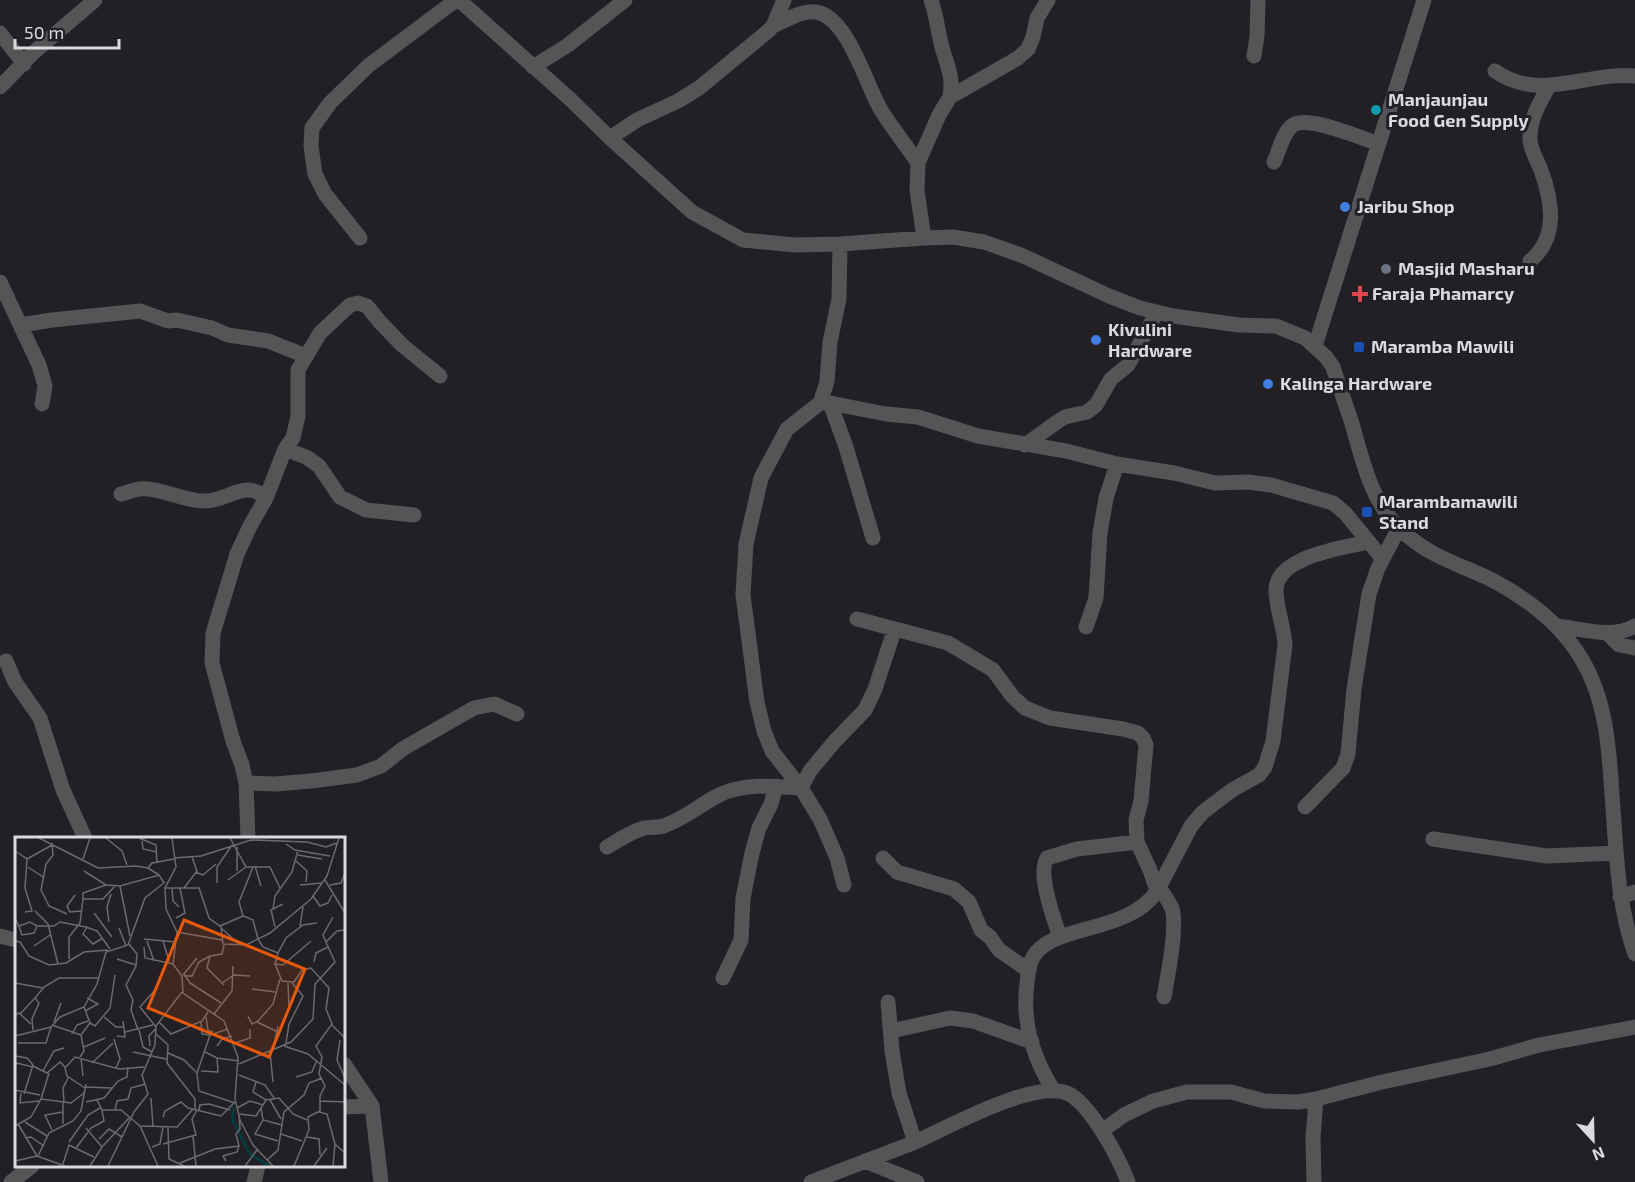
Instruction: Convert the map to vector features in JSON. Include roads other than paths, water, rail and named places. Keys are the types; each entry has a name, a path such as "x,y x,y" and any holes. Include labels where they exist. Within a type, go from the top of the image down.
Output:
{"street":[{"path":"0,87 33,53 95,0"},
{"path":"360,238 325,194 315,174 311,146 312,128 330,104 368,66 457,0 570,99 692,212 743,240 795,245 953,237 984,242 1021,255 1108,296 1157,312 1239,325 1276,326 1305,338 1333,367 1365,470 1383,510 1399,528 1439,558 1485,577 1517,594 1557,626 1581,658 1597,692 1608,740 1620,897 1628,936 1635,954"},
{"path":"533,67 576,39 625,0"},
{"path":"773,26 784,0"},
{"path":"931,0 943,52 950,69 951,98"},
{"path":"924,238 917,190 918,163 939,115 951,98 1018,58 1028,49 1037,18 1048,0"},
{"path":"1254,56 1258,0"},
{"path":"1315,346 1424,0"},
{"path":"610,138 637,120 678,101 699,88 773,26 802,12 818,12 834,22 856,56 882,111 918,163"},
{"path":"0,33 24,64"},
{"path":"1495,71 1514,80 1549,86 1635,76"},
{"path":"1530,261 1538,254 1546,241 1552,220 1542,174 1530,142 1530,126 1549,86"},
{"path":"1274,162 1288,131 1295,124 1300,123 1310,123 1338,130 1379,144"},
{"path":"840,244 839,299 830,342 825,403 846,447 873,538"},
{"path":"0,282 4,300 21,326 42,376 45,386 42,404"},
{"path":"248,837 246,783 242,765 232,741 212,663 213,633 237,554 249,526 266,498 285,449 293,438 298,416 298,370 320,333 350,304 358,303 367,306 402,345 440,376"},
{"path":"21,326 52,320 140,311 168,321 177,320 212,328 228,335 268,341 306,356"},
{"path":"1025,445 1065,417 1087,412 1096,405 1111,379 1128,364 1157,312"},
{"path":"844,885 827,833 801,788 772,752 764,731 757,702 744,595 746,544 761,478 788,429 825,403 918,417 978,436 1066,451 1117,464 1174,473 1215,483 1248,482 1271,485 1333,503 1346,513 1382,558"},
{"path":"285,449 306,457 319,466 340,497 366,510 414,515"},
{"path":"1086,627 1096,598 1100,533 1106,498 1117,464"},
{"path":"121,494 140,489 206,502 236,492 251,490 260,492 266,498"},
{"path":"1305,807 1343,768 1348,754 1354,689 1369,594 1382,558 1399,528"},
{"path":"1054,1090 1041,1072 1032,1042 1026,1004 1028,970 1033,957 1040,949 1060,937 1118,921 1134,913 1152,898 1191,826 1203,812 1232,790 1259,775 1265,766 1273,741 1286,645 1276,589 1279,576 1297,563 1325,552 1369,542"},
{"path":"857,620 948,644 968,654 993,670 1024,708 1050,718 1123,729 1138,733 1143,738 1146,745 1141,801 1136,820 1137,842 1158,889 1170,903 1173,913 1171,954 1164,997"},
{"path":"1557,626 1607,633 1626,631 1635,626"},
{"path":"801,788 810,771 865,710 875,689 894,631"},
{"path":"1607,633 1619,645 1635,648"},
{"path":"6,661 15,682 40,718 63,790 85,837"},
{"path":"246,783 275,784 357,775 381,766 405,748 474,708 494,704 517,714"},
{"path":"607,847 629,833 644,828 664,826 682,818 719,795 744,789 776,786 801,788"},
{"path":"723,978 741,940 743,898 752,853 759,828 771,804 776,786"},
{"path":"1433,839 1547,856 1616,853"},
{"path":"1060,937 1045,885 1044,864 1047,858 1077,849 1137,842"},
{"path":"883,858 897,872 954,889 969,902 981,930 990,937 999,950 1028,970"},
{"path":"1620,897 1635,892"},
{"path":"0,936 15,940"},
{"path":"888,1002 892,1051 899,1093 915,1142"},
{"path":"891,1031 950,1018 972,1021 1032,1042"},
{"path":"1102,1131 1124,1115 1153,1101 1187,1092 1231,1092 1264,1101 1299,1102 1490,1059 1539,1045 1635,1028"},
{"path":"345,1066 372,1106 381,1182"},
{"path":"811,1182 915,1142 994,1106 1054,1090 1074,1097 1102,1131 1128,1182"},
{"path":"1314,1182 1313,1138 1316,1099"},
{"path":"345,1107 372,1106"},
{"path":"865,1161 917,1182"},
{"path":"11,1182 31,1167"},
{"path":"254,1182 258,1167"}],"place":[{"name":"Manjaunjau Food Gen Supply","path":"1376,110"},
{"name":"Jaribu Shop","path":"1345,207"},
{"name":"Masjid Masharu","path":"1386,269"},
{"name":"Faraja Phamarcy","path":"1360,294"},
{"name":"Kivulini Hardware","path":"1096,340"},
{"name":"Maramba Mawili","path":"1359,347"},
{"name":"Kalinga Hardware","path":"1268,384"},
{"name":"Marambamawili Stand","path":"1367,512"}]}
